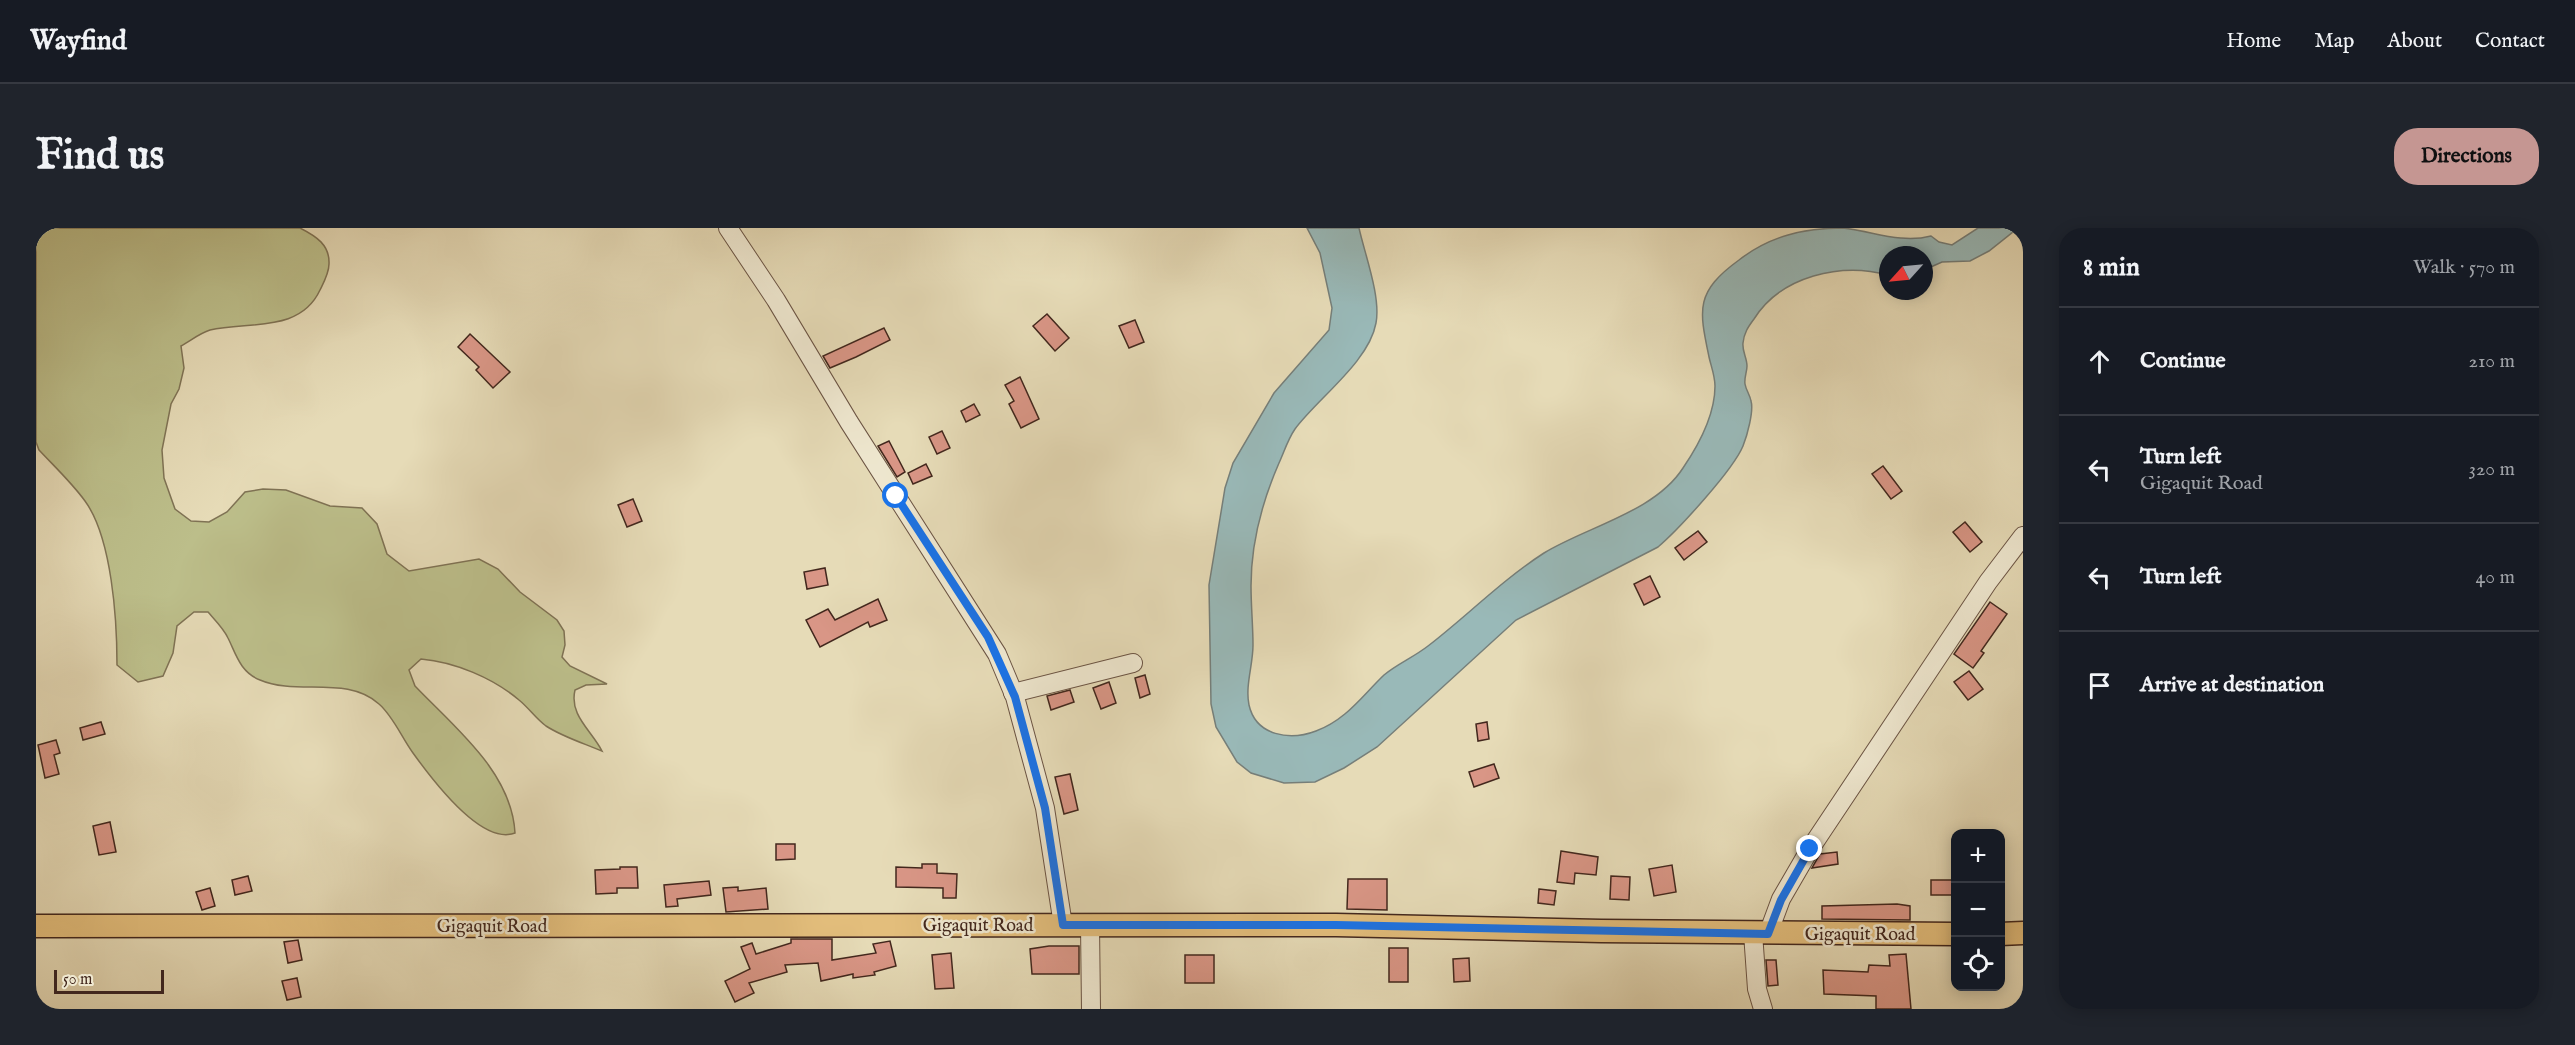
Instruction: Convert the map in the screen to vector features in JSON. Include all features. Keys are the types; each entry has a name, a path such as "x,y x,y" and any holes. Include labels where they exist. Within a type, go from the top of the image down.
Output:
{"main road":[{"name":"Gigaquit Road","path":"36,926 1336,925 1761,934 1951,934"},
{"path":"2005,934 2023,933"}],"street":[{"path":"728,228 776,300 849,422 988,637 1014,693 1045,808 1063,925"},
{"path":"1763,1009 1757,989 1761,934 1810,849 1988,582 2023,536"},
{"path":"1014,693 1132,663"},
{"path":"1090,925 1091,1009"}],"green space":[{"path":"36,228 300,228 321,242 329,257 329,267 320,290 311,304 300,313 272,323 210,330 181,346 184,368 179,389 171,404 162,450 164,478 175,509 191,521 209,522 227,512 245,492 263,489 286,490 330,506 362,508 377,524 387,554 409,571 479,559 498,569 520,592 557,620 564,631 565,645 562,657 570,666 607,684 586,685 575,690 574,699 578,715 602,751 566,737 546,726 509,692 473,672 421,659 409,670 415,686 463,734 492,770 504,790 515,833 502,834 487,830 458,807 421,764 384,709 366,695 337,688 274,684 253,677 243,667 224,631 208,612 194,612 177,626 173,653 163,676 138,682 117,665 114,603 107,557 101,536 85,501 39,450 36,442"}],"water":[{"path":"1307,228 1359,228 1372,276 1377,313 1376,323 1364,352 1342,379 1305,417 1286,446 1263,507 1253,554 1251,593 1253,645 1249,705 1259,724 1266,729 1275,733 1296,736 1316,731 1336,721 1384,675 1428,646 1499,586 1544,553 1638,507 1671,483 1700,440 1712,408 1715,386 1703,326 1704,302 1714,282 1739,260 1775,239 1815,230 1843,228 1909,239 1931,236 1939,242 1952,245 1978,228 2018,228 1989,251 1970,261 1942,262 1933,266 1933,246 1879,246 1879,273 1851,270 1832,272 1814,276 1780,292 1754,319 1744,339 1743,349 1747,366 1745,384 1752,411 1743,446 1717,484 1658,547 1516,620 1377,747 1344,768 1315,782 1284,783 1251,773 1237,762 1216,727 1211,704 1209,585 1225,488 1233,463 1274,393 1329,330 1332,308 1320,253"}],"building":[{"path":"1047,314 1069,338 1055,351 1033,326"},
{"path":"1135,320 1144,342 1129,348 1119,326"},
{"path":"884,328 890,340 830,368 823,356"},
{"path":"470,334 510,372 493,388 476,370 479,367 458,347"},
{"path":"1020,377 1039,419 1021,428 1009,404 1014,401 1005,385"},
{"path":"974,404 980,415 966,422 961,411"},
{"path":"942,431 950,448 937,454 929,437"},
{"path":"889,441 905,472 897,477 878,446"},
{"path":"926,464 932,476 913,484 908,473"},
{"path":"1883,466 1902,491 1891,499 1872,474"},
{"path":"633,499 642,521 627,527 618,505"},
{"path":"1965,522 1982,542 1970,552 1953,532"},
{"path":"1698,531 1707,542 1684,560 1675,548"},
{"path":"825,568 828,585 807,589 804,572"},
{"path":"1650,576 1660,597 1644,605 1634,584"},
{"path":"878,599 887,620 870,627 868,622 820,647 806,620 828,609 835,620"},
{"path":"1990,602 2007,614 1981,651 1984,653 1973,668 1954,654"},
{"path":"1969,671 1983,689 1968,700 1954,682"},
{"path":"1145,675 1150,694 1140,698 1135,678"},
{"path":"1109,682 1116,703 1101,709 1093,688"},
{"path":"1070,690 1074,702 1051,710 1047,696"},
{"path":"101,722 105,734 83,740 80,728"},
{"path":"1487,722 1489,739 1478,741 1476,724"},
{"path":"56,740 60,753 54,755 59,774 45,778 38,745"},
{"path":"1494,764 1499,778 1474,787 1469,772"},
{"path":"1070,774 1078,810 1064,814 1055,777"},
{"path":"110,822 116,852 99,855 93,826"},
{"path":"776,844 795,844 795,859 776,860"},
{"path":"1561,851 1598,857 1596,875 1575,873 1574,884 1557,882"},
{"path":"1837,852 1838,864 1812,868 1820,854"},
{"path":"922,864 937,864 937,873 957,874 956,898 943,898 943,888 896,887 896,867 922,868"},
{"path":"1672,865 1676,892 1654,896 1649,869"},
{"path":"620,867 637,867 638,888 617,888 617,893 596,894 595,870 620,869"},
{"path":"248,876 252,891 235,895 232,880"},
{"path":"1611,876 1630,877 1629,900 1610,899"},
{"path":"1348,879 1387,879 1387,910 1347,909"},
{"path":"1931,880 1951,880 1951,895 1931,895"},
{"path":"709,881 711,895 677,899 678,906 666,907 664,885"},
{"path":"738,887 738,891 766,888 768,909 726,912 723,888"},
{"path":"210,888 215,906 202,910 196,892"},
{"path":"1539,889 1556,891 1554,905 1538,903"},
{"path":"1897,904 1910,906 1910,920 1822,919 1822,906"},
{"path":"791,939 832,939 832,960 876,953 873,944 890,941 896,966 874,972 875,975 853,978 853,974 821,981 818,963 785,965 787,972 749,983 754,993 735,1002 725,981 750,969 741,947 752,943 756,954 791,943"},
{"path":"298,940 302,960 288,963 284,942"},
{"path":"1049,946 1079,946 1079,974 1032,974 1030,949"},
{"path":"1389,948 1408,948 1408,982 1389,982"},
{"path":"951,953 954,988 935,989 932,955"},
{"path":"1906,954 1911,1009 1876,1009 1876,996 1824,994 1823,970 1868,972 1869,965 1890,966 1889,955"},
{"path":"1185,955 1214,955 1214,983 1185,983"},
{"path":"1469,958 1470,981 1454,982 1453,959"},
{"path":"1766,960 1776,960 1778,985 1768,986"},
{"path":"297,978 301,997 287,1000 282,981"}],"route":[{"path":"896,496 988,637 1015,697 1045,808 1063,925 1336,925 1768,934 1781,900 1810,849"}]}
